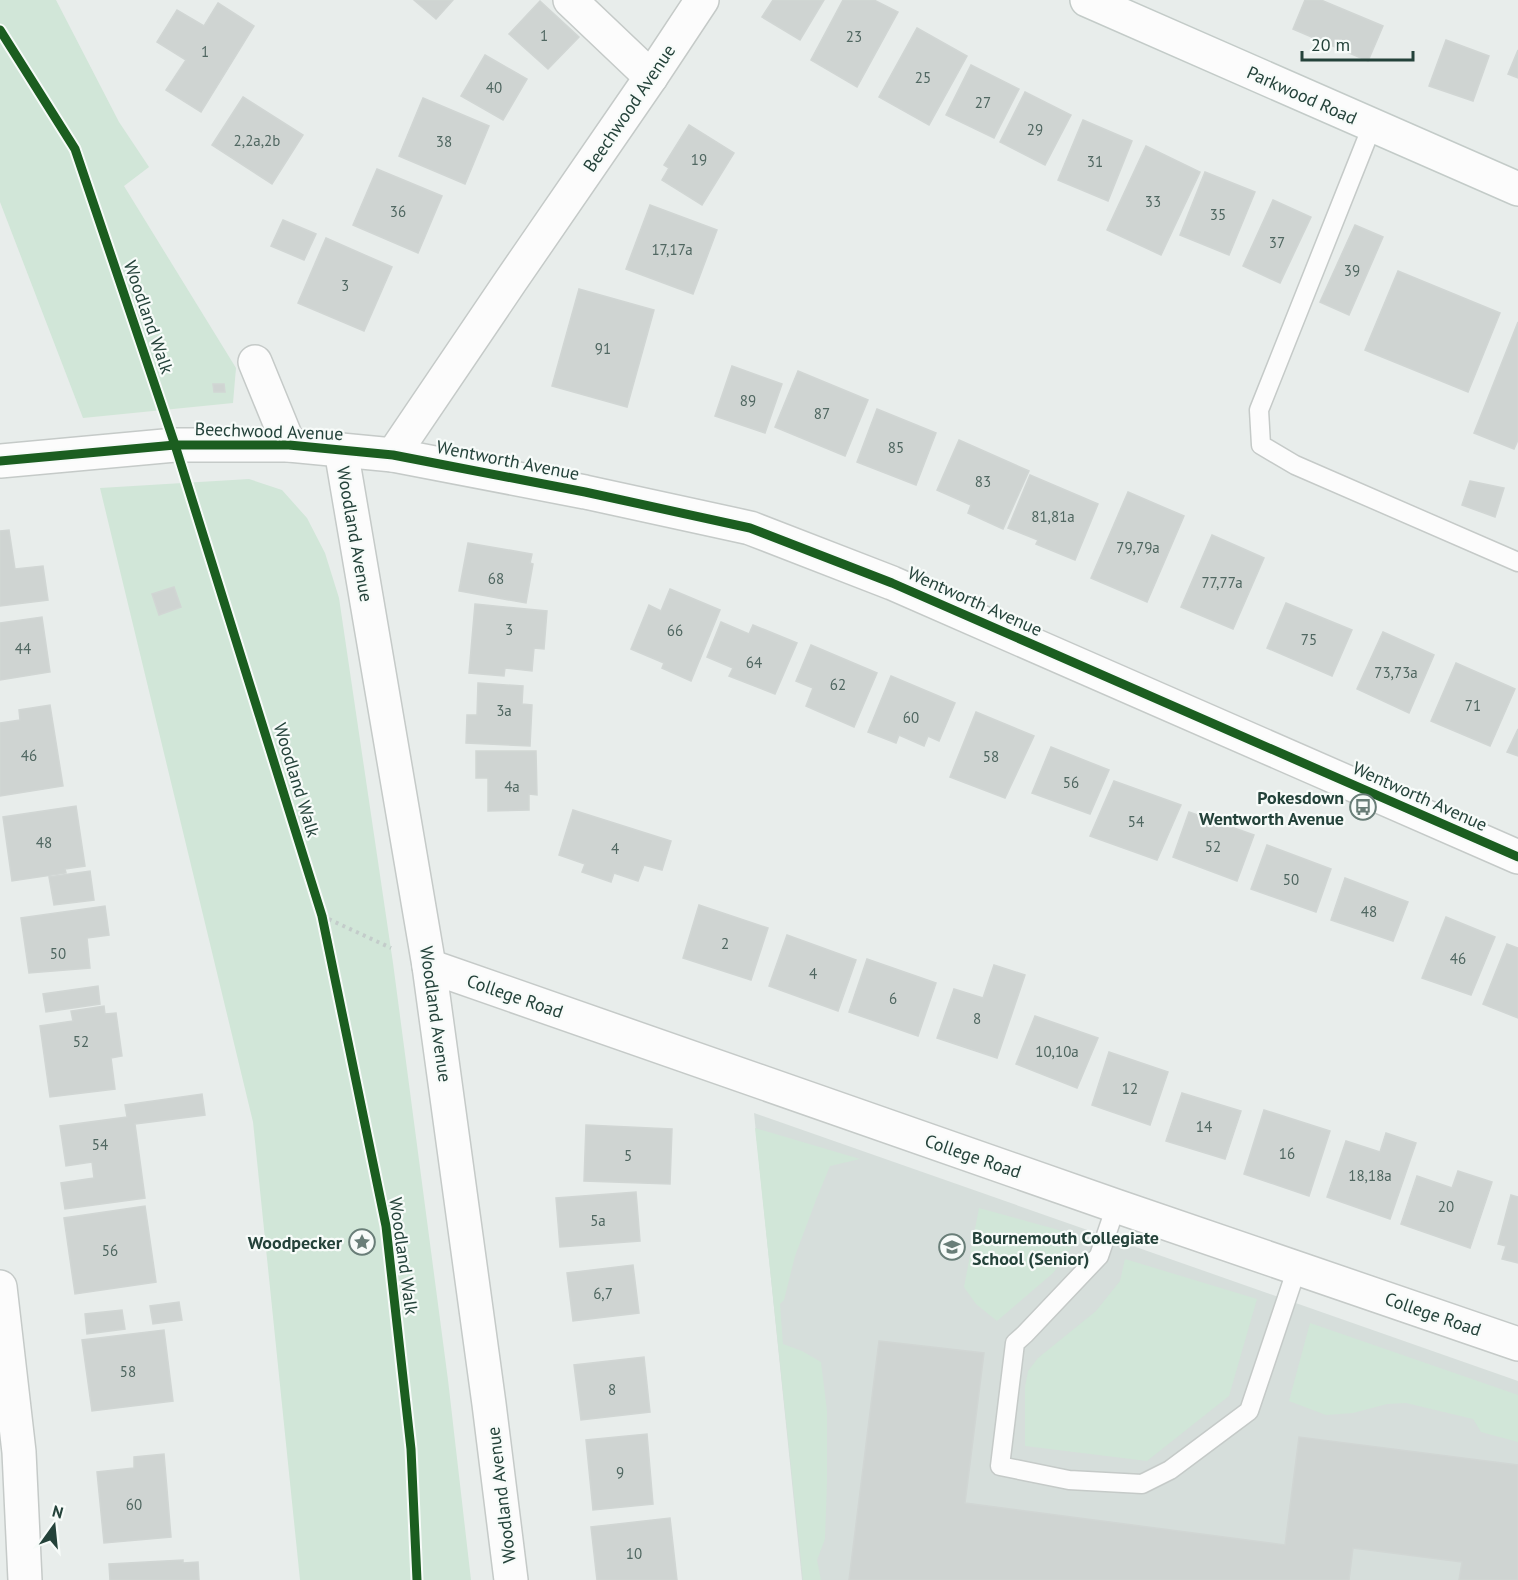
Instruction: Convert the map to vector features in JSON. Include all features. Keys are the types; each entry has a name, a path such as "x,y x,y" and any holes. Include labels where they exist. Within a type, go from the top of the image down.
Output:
{"street":[{"path":"570,0 651,77"},
{"name":"Beechwood Avenue","path":"0,461 175,445 289,445 393,455 702,0"},
{"name":"Parkwood Road","path":"1087,0 1518,189"},
{"path":"255,362 289,445"},
{"name":"Woodland Avenue","path":"341,450 429,966 511,1580"},
{"name":"Wentworth Avenue","path":"393,455 585,492 750,528 892,582 1518,857"},
{"name":"College Road","path":"429,966 1518,1344"},
{"path":"0,1287 19,1452 25,1580"}],"lane":[{"path":"1371,126 1259,410 1261,445 1295,465 1518,562"},
{"path":"1116,1206 1099,1256 1026,1334 1014,1343 1000,1466 1069,1480 1142,1485 1170,1470 1249,1411 1297,1268"}],"path":[{"path":"318,905 324,927"},
{"path":"322,916 429,966"}],"shaded area":[{"name":"Bournemouth Collegiate School (Senior)","path":"754,1113 1518,1381 1518,1580 802,1580"}],"green space":[{"path":"0,0 56,0 119,122 149,167 124,186 236,368 233,403 83,418 0,202"},
{"path":"249,479 282,490 307,518 325,553 339,598 393,963 448,1380 471,1580 300,1580 253,1122 100,488"},
{"path":"755,1128 860,1159 830,1166 795,1256 784,1300 780,1304 783,1344 802,1351 821,1362 827,1411 827,1481 825,1539 817,1560 821,1580 803,1580"},
{"path":"979,1208 1077,1235 1066,1257 1053,1273 997,1321 976,1304 964,1287"},
{"path":"1125,1259 1257,1299 1229,1396 1147,1461 1025,1446 1025,1387 1028,1371 1038,1358 1096,1311 1120,1281"},
{"path":"1310,1323 1518,1395 1518,1442 1481,1432 1473,1419 1406,1403 1387,1404 1353,1413 1326,1415 1289,1401"}],"building":[{"path":"414,0 453,0 436,19"},
{"path":"773,0 824,0 800,40 762,17"},
{"path":"843,0 874,0 898,12 857,87 811,60"},
{"path":"1305,0 1321,0 1383,26 1368,61 1293,29"},
{"path":"540,1 579,37 548,69 509,34"},
{"path":"218,3 254,26 201,112 166,90 186,60 157,42 177,10 204,26"},
{"path":"917,28 967,56 929,125 879,97"},
{"path":"1446,40 1489,56 1473,101 1429,86"},
{"path":"1518,50 1518,78 1508,74"},
{"path":"485,55 527,79 503,120 461,96"},
{"path":"971,65 1019,89 994,138 946,115"},
{"path":"1025,92 1071,115 1045,165 1000,142"},
{"path":"243,97 303,135 272,184 212,145"},
{"path":"423,98 489,126 465,184 399,156"},
{"path":"1083,120 1132,141 1108,201 1058,180"},
{"path":"689,125 734,153 702,205 662,180 669,168 664,165"},
{"path":"1146,146 1200,172 1161,255 1107,230"},
{"path":"377,169 442,196 418,253 353,225"},
{"path":"1205,172 1255,192 1229,255 1180,235"},
{"path":"1273,200 1311,217 1280,283 1243,266"},
{"path":"650,205 717,230 693,294 626,269"},
{"path":"283,220 316,234 304,260 271,246"},
{"path":"1355,225 1383,237 1349,315 1320,302"},
{"path":"326,238 392,267 364,331 298,303"},
{"path":"1398,271 1500,313 1468,392 1365,350"},
{"path":"579,289 654,310 627,407 552,386"},
{"path":"1518,322 1518,440 1514,449 1474,433"},
{"path":"732,366 782,384 765,433 715,416"},
{"path":"798,371 868,400 845,456 775,427"},
{"path":"213,384 224,384 225,392 214,392"},
{"path":"877,409 936,433 916,485 857,462"},
{"path":"959,440 1029,471 1003,529 968,513 971,505 937,490"},
{"path":"1030,475 1098,504 1075,560 1036,544 1038,540 1008,528"},
{"path":"1470,481 1504,488 1495,517 1462,505"},
{"path":"1128,492 1184,516 1147,602 1091,578"},
{"path":"9,530 15,569 43,566 48,600 0,606 0,531"},
{"path":"1212,535 1264,558 1233,629 1181,607"},
{"path":"468,543 532,554 530,563 533,564 526,603 459,591"},
{"path":"174,587 181,607 159,615 152,594"},
{"path":"670,589 720,610 691,681 662,668 664,663 631,649 649,605 661,611"},
{"path":"1286,603 1352,630 1332,676 1267,648"},
{"path":"475,604 547,611 544,649 534,648 532,671 505,668 504,676 469,673"},
{"path":"42,617 50,672 0,680 0,623"},
{"path":"721,622 749,634 753,625 797,643 775,694 729,676 733,668 707,657"},
{"path":"1383,632 1434,655 1409,713 1357,689"},
{"path":"811,645 877,673 854,727 806,706 813,688 796,681"},
{"path":"1456,663 1515,689 1490,746 1431,721"},
{"path":"891,676 955,703 939,741 928,736 924,746 899,735 896,743 868,732"},
{"path":"478,683 523,686 522,704 532,705 530,746 466,743 467,715 477,715"},
{"path":"50,705 63,786 0,796 0,723 20,720 19,710"},
{"path":"976,712 1034,736 1005,798 950,777"},
{"path":"1518,729 1518,756 1507,752"},
{"path":"1051,747 1109,770 1090,814 1032,793"},
{"path":"476,751 536,751 537,795 529,794 529,810 488,811 488,778 476,778"},
{"path":"1114,781 1181,805 1157,860 1090,836"},
{"path":"76,806 85,866 65,869 66,873 12,881 3,817"},
{"path":"573,810 671,841 662,870 644,865 638,881 614,873 611,882 582,872 585,864 559,855"},
{"path":"1189,812 1254,835 1237,881 1173,857"},
{"path":"1267,845 1331,869 1316,912 1251,889"},
{"path":"90,871 94,900 54,905 49,877"},
{"path":"1345,878 1408,902 1393,941 1331,920"},
{"path":"699,905 768,928 751,980 683,958"},
{"path":"105,906 109,935 87,938 90,968 29,973 21,918"},
{"path":"1446,917 1495,937 1471,995 1422,978"},
{"path":"787,935 856,960 838,1011 769,986"},
{"path":"1507,944 1518,948 1518,1018 1483,1004"},
{"path":"867,959 936,983 918,1036 849,1012"},
{"path":"994,965 1025,975 997,1058 937,1038 954,989 983,998"},
{"path":"98,986 100,1004 46,1012 43,994"},
{"path":"104,1006 105,1014 116,1013 122,1056 111,1058 115,1089 50,1097 40,1026 73,1021 71,1011"},
{"path":"1035,1016 1098,1038 1077,1088 1016,1064"},
{"path":"1109,1052 1168,1072 1150,1125 1092,1105"},
{"path":"1182,1093 1241,1111 1225,1159 1166,1141"},
{"path":"202,1094 205,1115 135,1124 145,1198 65,1209 61,1183 94,1178 92,1162 66,1166 60,1126 127,1117 125,1105"},
{"path":"1264,1110 1330,1131 1309,1196 1244,1174"},
{"path":"586,1125 672,1129 670,1184 584,1181"},
{"path":"1386,1133 1416,1143 1390,1219 1327,1197 1346,1141 1380,1152"},
{"path":"1458,1171 1492,1182 1470,1248 1401,1224 1417,1176 1452,1188"},
{"path":"636,1192 640,1241 560,1247 556,1198"},
{"path":"1511,1195 1518,1197 1518,1263 1502,1259 1506,1246 1498,1244"},
{"path":"145,1206 156,1282 75,1294 64,1218"},
{"path":"633,1265 639,1313 573,1321 567,1273"},
{"path":"179,1302 182,1320 153,1324 150,1306"},
{"path":"122,1310 125,1329 87,1334 85,1314"},
{"path":"164,1330 173,1401 92,1411 82,1340"},
{"path":"879,1341 984,1353 965,1503 1285,1545 1299,1437 1518,1465 1518,1580 1459,1580 1462,1562 1353,1548 1349,1580 849,1580"},
{"path":"644,1357 650,1412 581,1420 574,1365"},
{"path":"647,1434 653,1504 593,1510 586,1440"},
{"path":"164,1454 171,1537 104,1543 97,1472 134,1468 134,1457"},
{"path":"670,1518 677,1580 597,1580 591,1527"},
{"path":"183,1560 183,1563 198,1562 199,1580 110,1580 109,1564"}],"cycle path":[{"name":"Woodland Walk","path":"0,30 75,149 175,445 322,916 386,1226 411,1449 417,1580"},
{"path":"0,461 175,445 289,445 393,455 585,492 750,528 892,583 1518,857"}],"place":[{"name":"Pokesdown Wentworth Avenue","path":"1363,807"},
{"name":"Woodpecker","path":"362,1242"},
{"name":"Bournemouth Collegiate School (Senior)","path":"952,1247"}]}
